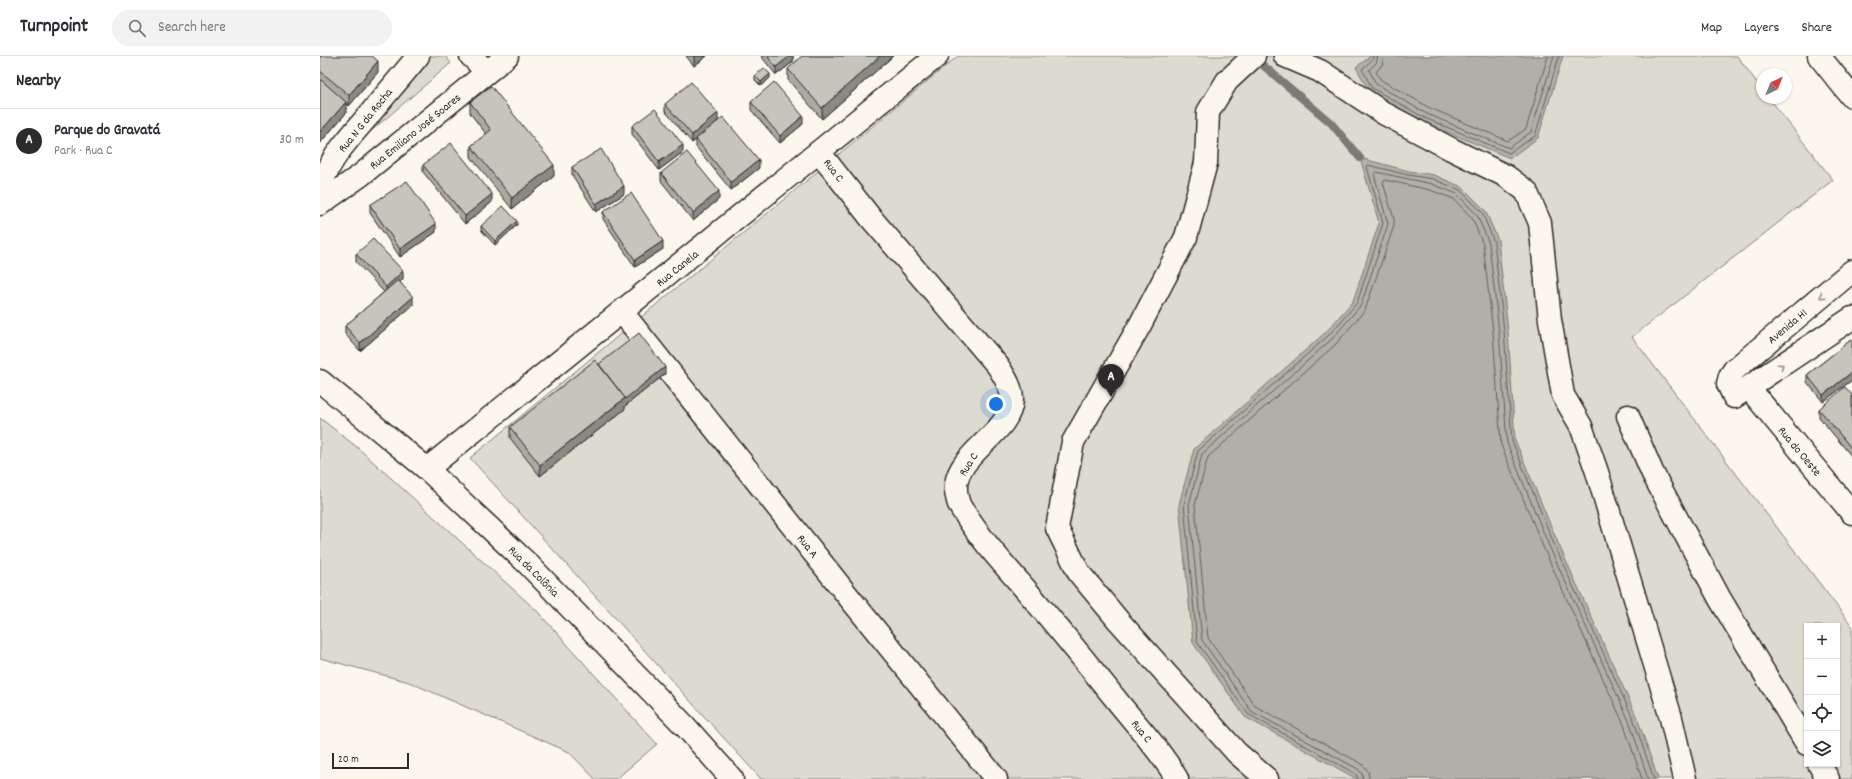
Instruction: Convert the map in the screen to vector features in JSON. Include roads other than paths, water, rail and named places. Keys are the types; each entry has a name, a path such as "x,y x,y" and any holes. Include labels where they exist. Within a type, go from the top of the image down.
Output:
{"street":[{"name":"Rua N G da Rocha","path":"320,188 322,181 336,157 350,137 418,56"},
{"path":"471,56 487,72"},
{"name":"Rua Emiliano José Soares","path":"320,204 361,175 507,56"},
{"path":"1254,56 1228,81 1208,112 1206,163 1186,237 1140,325 1073,442 1057,528 1079,573 1118,620 1237,753 1266,779"},
{"path":"1285,56 1320,71 1385,114 1506,176 1526,191 1540,223 1550,320 1563,395 1581,426 1596,472 1671,718 1685,779"},
{"path":"1819,56 1852,97"},
{"name":"Rua Canela","path":"427,469 819,152 926,59"},
{"name":"Rua C","path":"819,152 870,217 994,360 1008,383 1012,398 1011,407 1001,425 966,461 959,474 956,490 958,502 975,530 1048,615 1169,765 1177,779"},
{"name":"Avenida H1","path":"1749,388 1734,397 1728,384 1730,376 1734,370 1852,271"},
{"name":"Rua A","path":"622,312 995,778"},
{"path":"1749,388 1852,318"},
{"name":"Rua da Colônia","path":"320,381 427,469 528,564 684,726 732,779"},
{"name":"Rua do Oeste","path":"1749,388 1852,513"},
{"path":"1628,416 1653,474 1720,599 1804,739"},
{"path":"1821,767 1828,779"}],"water":[{"path":"1371,56 1563,56 1538,138 1510,158 1423,122 1369,91 1356,67"},
{"path":"1360,158 1409,171 1434,175 1462,187 1485,210 1498,240 1508,331 1515,440 1558,543 1638,720 1658,779 1357,779 1245,717 1193,643 1179,504 1194,449 1326,332 1353,301 1379,223"}],"waterway":[{"path":"1259,62 1331,123 1360,158"}],"place":[{"name":"Parque do Gravatá","path":"1111,397"}]}
